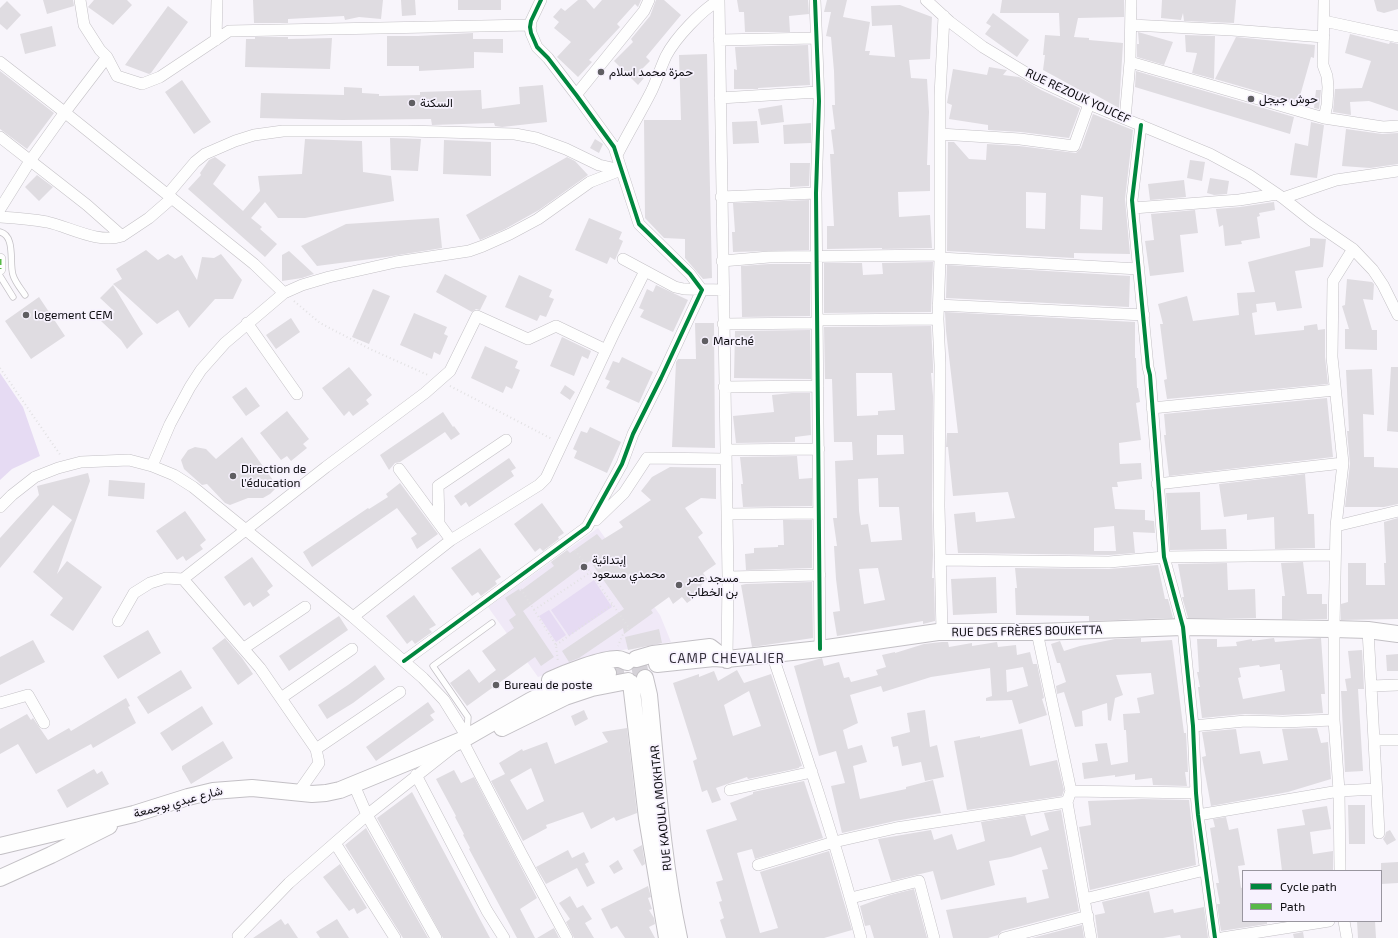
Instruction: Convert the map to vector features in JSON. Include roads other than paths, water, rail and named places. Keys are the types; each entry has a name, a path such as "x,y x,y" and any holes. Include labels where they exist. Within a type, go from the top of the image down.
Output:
{"main road":[{"name":"RUE DES FRÈRES BOUKETTA","path":"465,738 495,731 558,700 576,693 714,658 727,660 942,632 1037,632 1183,628 1334,629 1368,630 1398,634"},
{"path":"465,738 540,696 621,663 652,654 710,648 727,660"},
{"path":"465,738 486,716 498,707 528,690 560,675 576,669 641,660 646,667 642,676 626,679 623,672 625,664 621,663"},
{"name":"RUE KAOULA MOKHTAR","path":"642,676 647,818 667,938"},
{"name":"RUE KAOULA MOKHTAR","path":"642,676 649,695 668,871 679,938"},
{"name":"شارع عبدي بوجمعة","path":"0,846 134,814 194,795 226,789 252,788 312,794 340,790 465,738"},
{"path":"0,878 51,855 134,814"}],"street":[{"path":"80,0 84,25 100,50 107,57 117,76 142,84 160,76 229,31 531,25"},
{"path":"216,40 217,0"},
{"path":"542,0 531,21 531,33 537,47 548,58 614,147 639,224 690,274 702,290"},
{"path":"576,95 644,11 649,0"},
{"path":"617,155 651,91 665,58 672,46 705,10 719,0"},
{"path":"719,0 728,576 727,660"},
{"path":"815,0 818,92 816,256 818,322 820,649"},
{"name":"RUE REZOUK YOUCEF","path":"926,0 950,22 983,48 1036,79 1089,104 1210,154 1249,175 1280,196 1312,221 1353,248 1373,270 1383,285 1398,315"},
{"path":"1125,119 1130,62 1131,0"},
{"path":"1324,0 1323,65 1328,87 1324,118"},
{"path":"942,632 939,506 940,365 938,305 940,256 941,63 944,16"},
{"path":"1324,21 1398,37"},
{"path":"1131,25 1232,30 1324,37"},
{"path":"719,40 816,38"},
{"path":"0,209 30,161 107,57"},
{"path":"0,62 65,112 254,264 284,293"},
{"path":"1130,62 1324,118 1383,128 1398,126"},
{"path":"720,98 818,92"},
{"path":"940,134 1020,139 1074,146 1089,104"},
{"path":"1141,125 1133,193 1133,208 1144,315 1157,484 1164,556 1183,628 1193,726 1198,815 1215,938"},
{"path":"0,216 48,222 89,235 113,238 122,236 150,218 170,196 194,162 205,154 235,141 254,135 283,130 515,134 536,138 566,149 599,165 621,170"},
{"path":"0,138 87,205 122,236"},
{"path":"152,466 170,424 198,374 217,350 284,293 302,285 329,277 396,262 469,250 483,246 538,219 590,182 621,170"},
{"path":"1133,208 1280,196 1336,180 1398,171"},
{"path":"721,197 816,193"},
{"path":"1340,870 1339,791 1334,720 1334,629 1336,526 1343,463 1332,356 1333,281 1353,248"},
{"path":"722,261 769,257 940,256 1139,269"},
{"path":"0,259 0,269"},
{"path":"623,259 675,287 702,290 723,290"},
{"path":"353,617 451,540 539,484 548,474 606,350 646,271"},
{"path":"587,527 622,464 633,434 662,378 702,290"},
{"path":"938,305 1144,315"},
{"path":"118,621 134,593 150,583 166,578 183,579 246,529 425,393 450,370 477,316 528,339 556,326 606,350"},
{"path":"723,324 938,318"},
{"path":"247,323 297,394"},
{"path":"724,387 818,386"},
{"path":"1152,408 1335,390"},
{"path":"439,523 438,486 506,440"},
{"path":"404,661 587,527 624,493 647,458 818,449"},
{"path":"0,507 12,494 35,477 81,462 129,460 152,466 174,475 193,487 353,617 424,678 444,700 465,738 522,855 567,938"},
{"path":"1157,484 1343,463"},
{"path":"400,469 451,540"},
{"path":"1336,526 1398,511"},
{"path":"727,514 819,512"},
{"path":"940,560 1109,562 1164,556 1335,555"},
{"path":"728,576 820,575"},
{"path":"183,579 244,648 316,748 319,763 298,793"},
{"path":"244,648 305,607"},
{"path":"1368,630 1379,833"},
{"path":"1037,632 1071,791 1067,802 1091,938"},
{"path":"281,698 352,649"},
{"path":"772,654 834,842 851,898 861,938"},
{"path":"1371,686 1398,685"},
{"path":"316,748 400,692"},
{"path":"0,703 28,695 44,723"},
{"path":"1193,726 1245,721 1283,722 1334,720"},
{"path":"238,937 289,883 367,815 465,738"},
{"path":"1374,740 1398,740"},
{"path":"730,790 812,772"},
{"path":"416,775 487,910 504,938"},
{"path":"354,785 367,815 436,938"},
{"path":"1198,815 1339,791 1376,789"},
{"path":"1071,791 1196,794"},
{"path":"758,865 834,842 896,828 1067,802"},
{"path":"335,843 393,937"},
{"path":"1084,899 1205,870"},
{"path":"851,898 919,881 934,938"},
{"path":"1004,938 1088,916"},
{"path":"1222,938 1323,922"},
{"path":"1344,922 1347,938"}],"lane":[{"path":"0,232 5,233 8,239 13,275 25,295"},
{"path":"0,276 13,297"},
{"path":"465,738 468,717 432,666 492,623"}],"tunnel":[{"path":"608,673 657,664"}],"place":[{"name":"حمزة محمد اسلام","path":"601,72"},
{"name":"حوش جيجل","path":"1251,99"},
{"name":"السكنة","path":"412,103"},
{"name":"logement CEM","path":"26,315"},
{"name":"Marché","path":"705,341"},
{"name":"Direction de l'éducation","path":"233,476"},
{"name":"إبتدائية محمدي مسعود","path":"584,567"},
{"name":"مسجد عمر بن الخطاب","path":"679,585"},
{"name":"Bureau de poste","path":"496,685"}],"district":[{"name":"CAMP CHEVALIER","path":"727,659"}]}
